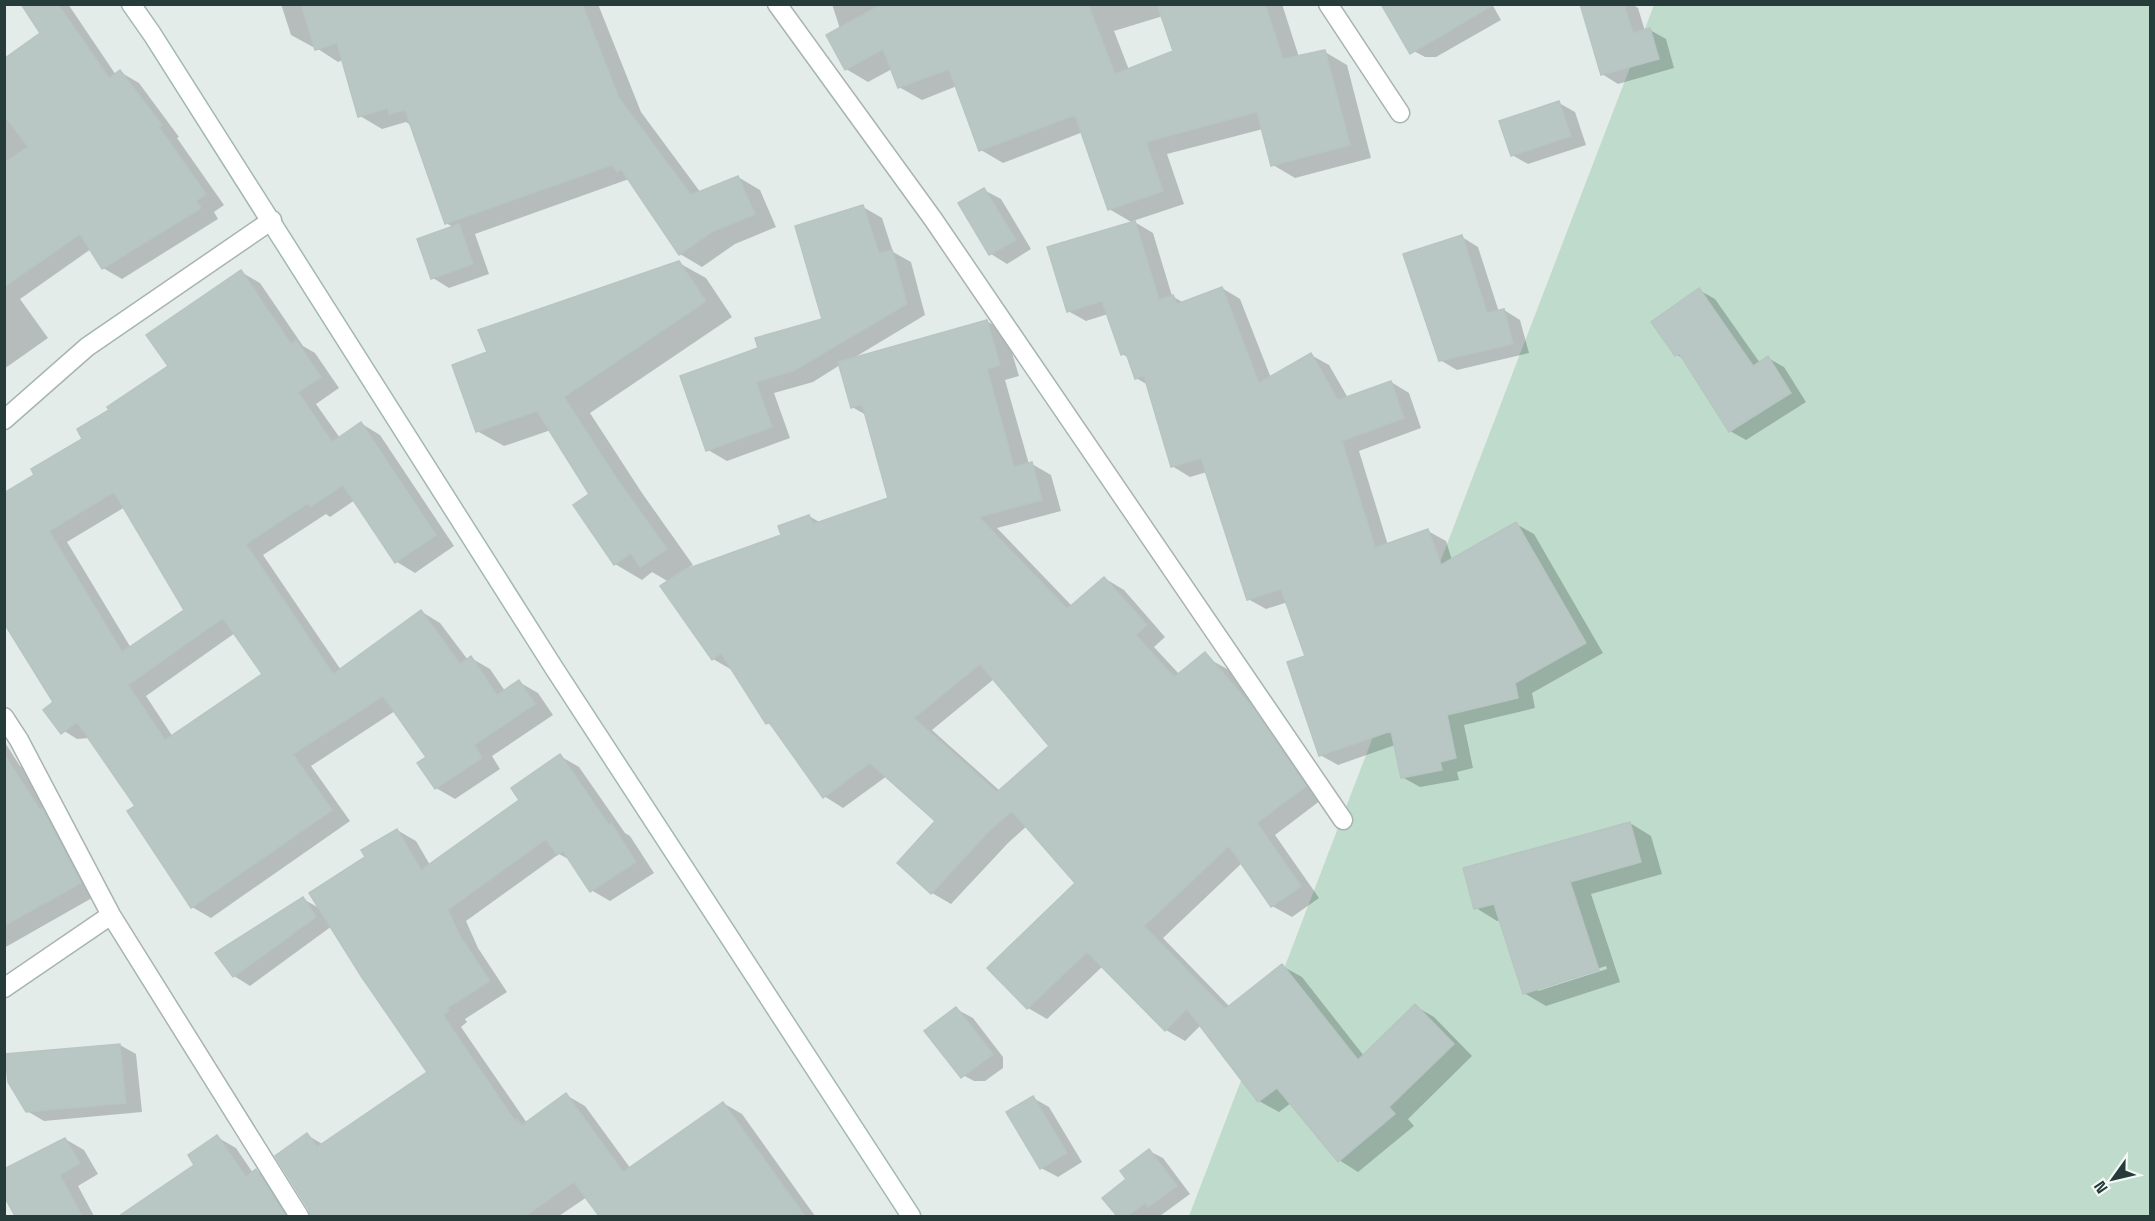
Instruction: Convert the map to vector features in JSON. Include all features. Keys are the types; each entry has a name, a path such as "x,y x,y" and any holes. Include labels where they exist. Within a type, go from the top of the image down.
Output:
{"street":[{"path":"131,4 272,220 560,678 911,1216"},
{"path":"777,4 933,219 1343,820"},
{"path":"1328,4 1400,113"},
{"path":"4,420 87,347 272,220"},
{"path":"4,717 20,740 111,915 299,1216"},
{"path":"4,988 111,915"}],"green space":[{"path":"1654,5 2150,5 2150,1216 1189,1216"}],"building":[{"path":"21,4 58,4 109,78 120,70 162,125 159,127 206,194 196,201 201,208 102,269 80,234 4,287 4,163 28,147 4,115 4,59 40,33"},
{"path":"301,4 582,4 619,98 691,195 738,176 755,214 712,232 679,255 621,169 617,172 612,165 445,224 405,110 389,114 388,108 358,117 337,43 315,50"},
{"path":"882,4 1088,4 1115,74 1173,51 1157,4 1265,4 1283,59 1325,50 1350,145 1271,166 1257,112 1146,142 1163,191 1108,210 1075,115 979,151 949,69 898,88 883,49 845,70 826,35"},
{"path":"1381,4 1495,4 1410,54"},
{"path":"1580,4 1624,4 1633,33 1650,28 1659,59 1601,75"},
{"path":"1559,101 1571,136 1511,156 1499,121"},
{"path":"984,188 1016,240 989,255 958,203"},
{"path":"863,205 879,253 892,250 907,304 793,371 756,382 772,427 706,451 680,376 758,348 755,338 822,319 795,226"},
{"path":"1135,221 1159,300 1173,295 1177,304 1222,287 1259,383 1311,353 1338,400 1391,381 1404,418 1342,441 1375,548 1428,529 1441,565 1516,522 1586,643 1515,683 1518,698 1447,715 1456,758 1440,762 1442,770 1401,778 1391,731 1319,756 1287,662 1305,656 1281,589 1247,600 1201,458 1171,467 1144,376 1135,379 1126,353 1121,355 1102,301 1067,312 1047,247"},
{"path":"459,224 473,264 431,279 417,239"},
{"path":"1462,235 1487,313 1504,309 1513,344 1439,361 1403,254"},
{"path":"679,261 706,301 564,397 615,476 667,549 640,567 631,553 614,565 573,505 589,494 537,411 476,432 452,365 487,352 478,330"},
{"path":"241,270 291,344 296,340 321,377 298,392 332,442 361,422 436,535 395,563 343,485 310,507 308,503 246,544 333,674 421,610 460,664 471,656 497,695 519,680 535,704 474,745 482,758 435,789 417,763 426,757 383,696 293,754 332,810 191,908 127,811 135,806 77,722 61,734 43,710 53,702 4,623 4,493 34,475 31,469 82,439 77,429 109,410 107,407 168,366 146,335","holes":["114,492 184,610 122,652 49,531","223,618 262,674 165,740 128,685"]},
{"path":"1699,288 1753,366 1768,356 1791,393 1729,432 1679,353 1675,356 1651,322"},
{"path":"987,320 1000,365 987,369 1014,467 1032,462 1042,500 979,517 1067,609 1104,577 1147,625 1136,635 1174,677 1205,652 1254,709 1306,786 1257,823 1301,886 1271,907 1229,846 1144,926 1225,1009 1282,964 1358,1060 1415,1004 1454,1044 1389,1107 1395,1114 1338,1162 1277,1088 1258,1102 1187,1009 1165,1031 1087,952 1027,1009 987,968 1075,883 1012,811 989,831 931,894 897,863 935,821 870,763 823,798 769,722 766,724 721,653 712,660 660,586 684,570 781,535 778,526 809,515 813,524 888,498 862,404 851,408 838,362","holes":["980,664 1049,746 997,792 914,718"]},
{"path":"4,754 40,810 42,808 81,883 4,926"},
{"path":"560,754 609,825 611,823 636,862 590,892 563,851 557,855 546,839 448,910 460,936 490,981 447,1008 449,1011 443,1015 515,1121 517,1119 522,1125 566,1093 623,1172 723,1102 805,1216 599,1216 574,1182 525,1216 310,1216 309,1210 275,1156 307,1133 317,1147 427,1072 361,976 309,893 365,857 361,850 397,829 421,870 519,800 511,788"},
{"path":"1630,822 1641,862 1570,882 1599,970 1523,994 1494,904 1474,909 1463,868"},
{"path":"303,897 316,917 233,977 215,953"},
{"path":"956,1007 993,1054 961,1078 924,1031"},
{"path":"120,1044 126,1103 26,1112 8,1082 5,1054"},
{"path":"1033,1096 1067,1153 1040,1169 1006,1112"},
{"path":"217,1135 246,1177 256,1169 286,1216 119,1216 194,1165 188,1155"},
{"path":"65,1138 80,1163 60,1175 82,1216 15,1216 4,1196 4,1169"},
{"path":"1149,1149 1177,1186 1148,1207 1145,1203 1127,1216 1117,1216 1102,1198 1126,1179 1120,1171"}]}
